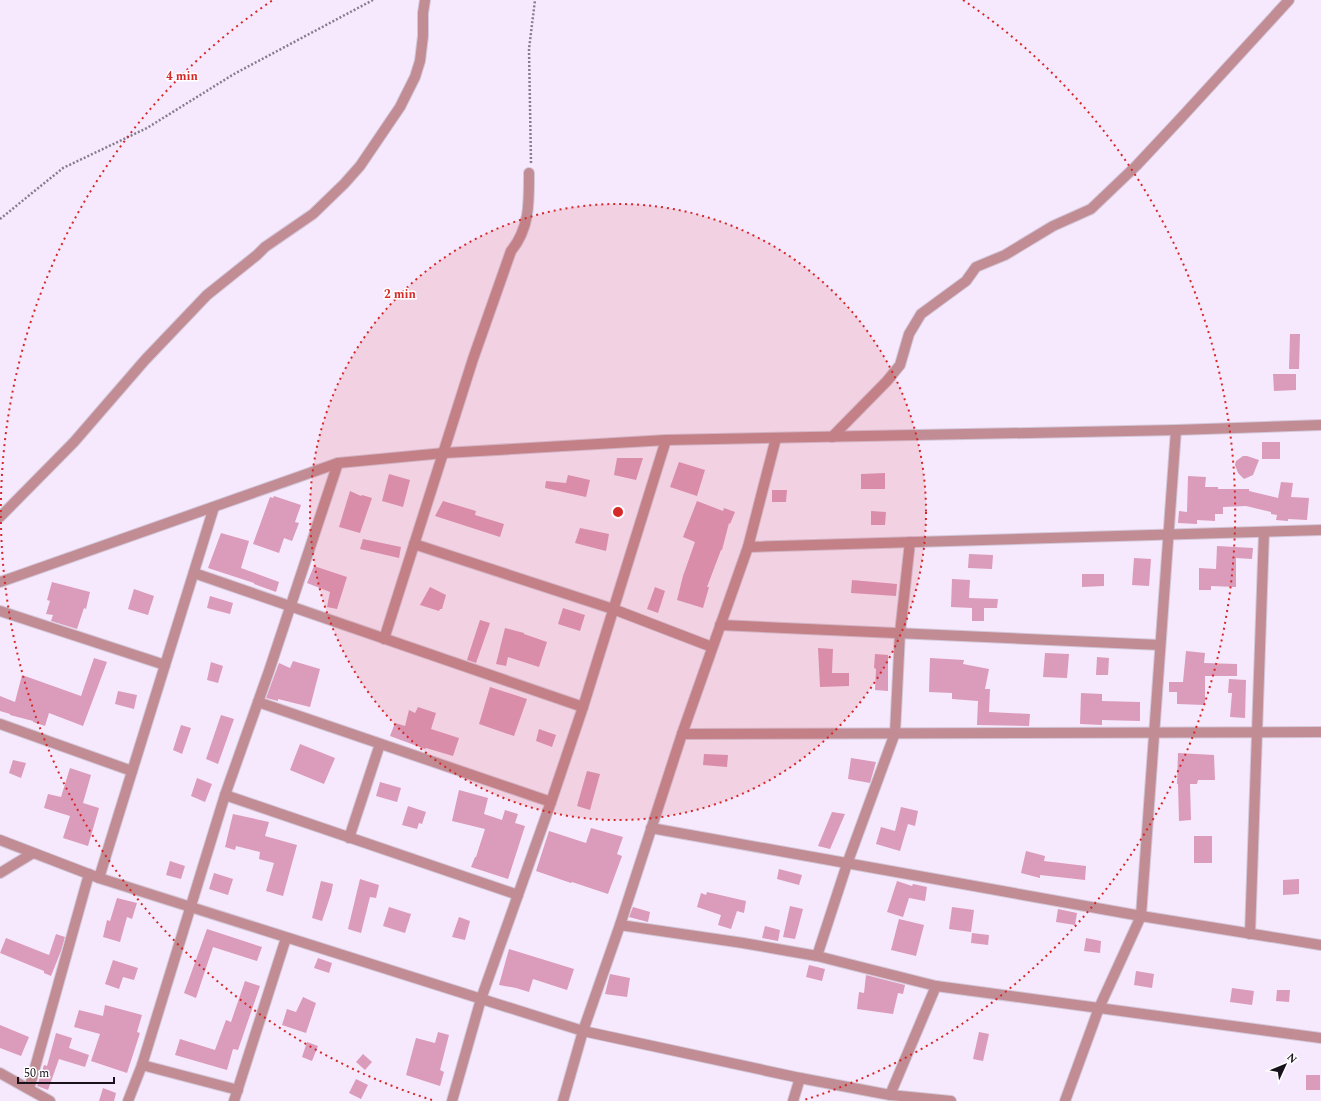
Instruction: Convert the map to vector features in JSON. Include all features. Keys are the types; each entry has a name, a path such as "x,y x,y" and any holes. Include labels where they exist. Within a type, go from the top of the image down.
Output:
{"street":[{"path":"0,517 74,442 145,360 207,294 265,247 313,214 360,166 400,107 415,78 420,61 425,0"},
{"path":"832,437 887,381 900,365 909,334 921,314 966,281 976,267 1005,255 1054,226 1091,209 1158,142 1289,0"},
{"path":"384,639 473,359 511,252 519,241 526,223 529,198 529,172"},
{"path":"0,582 338,463 444,453 666,440 1176,430 1321,425"},
{"path":"1065,1101 1099,1008 1141,916 1176,430"},
{"path":"563,1101 583,1031 620,925 682,734 748,547 776,438"},
{"path":"452,1101 481,998 551,802 583,707 666,440"},
{"path":"128,1101 142,1065 225,795 258,702 338,463"},
{"path":"99,878 214,507"},
{"path":"748,547 1321,530"},
{"path":"1250,934 1264,532"},
{"path":"817,956 847,864 895,734 900,633 910,542"},
{"path":"414,544 613,609 712,647"},
{"path":"194,573 583,707"},
{"path":"0,611 165,665"},
{"path":"720,625 1160,645"},
{"path":"258,702 551,802"},
{"path":"0,724 132,771"},
{"path":"682,734 1321,732"},
{"path":"349,838 380,744"},
{"path":"225,795 518,895"},
{"path":"651,828 1141,916 1321,945"},
{"path":"0,840 99,878 583,1031 800,1078 890,1095 951,1101"},
{"path":"0,873 32,853"},
{"path":"29,1089 89,874"},
{"path":"620,925 743,943 817,956 936,986 1321,1038"},
{"path":"234,1101 286,938"},
{"path":"890,1095 936,986"},
{"path":"142,1065 238,1090"},
{"path":"0,1072 50,1101"},
{"path":"793,1101 800,1078"}],"path":[{"path":"0,219 63,168 147,128 234,74 373,0"},
{"path":"529,172 531,160 528,49 535,0"}],"building":[{"path":"1290,334 1300,334 1299,369 1289,369"},
{"path":"1273,374 1296,374 1296,390 1274,391"},
{"path":"1262,442 1280,442 1280,459 1262,459"},
{"path":"1243,456 1259,460 1253,475 1244,479 1238,473 1235,465 1236,461"},
{"path":"617,458 643,458 636,480 614,475"},
{"path":"679,462 705,470 697,496 670,487"},
{"path":"885,473 885,489 861,489 861,474"},
{"path":"389,474 410,480 403,507 382,501"},
{"path":"568,475 590,480 586,497 545,488 546,481 566,483"},
{"path":"1188,476 1206,477 1205,487 1218,487 1218,489 1249,489 1249,491 1278,498 1281,482 1293,483 1291,497 1309,498 1307,520 1276,520 1277,515 1271,514 1271,512 1246,506 1223,507 1223,514 1215,514 1215,521 1197,520 1197,524 1178,523 1179,511 1187,512"},
{"path":"772,490 787,490 786,502 772,502"},
{"path":"350,491 361,496 372,498 360,533 339,527"},
{"path":"274,496 301,505 295,522 299,523 292,541 284,538 279,553 253,544 270,497 273,498"},
{"path":"443,501 476,511 475,515 504,524 500,537 435,516"},
{"path":"697,501 723,511 724,508 735,512 730,524 729,523 722,550 707,587 709,587 703,608 677,600 683,576 695,542 683,537"},
{"path":"871,511 886,512 885,525 871,525"},
{"path":"580,528 609,534 606,551 575,543"},
{"path":"221,533 249,541 241,568 279,582 276,592 208,568"},
{"path":"363,539 401,547 399,558 360,549"},
{"path":"1217,546 1253,548 1252,559 1236,558 1236,587 1211,586 1211,590 1199,590 1199,568 1216,569"},
{"path":"969,554 993,555 992,569 968,568"},
{"path":"1134,558 1151,559 1149,586 1132,585"},
{"path":"314,566 347,577 337,609 327,607 330,592 307,583"},
{"path":"1082,574 1104,574 1104,586 1082,587"},
{"path":"952,579 970,580 969,598 998,599 997,608 984,608 984,621 972,621 972,608 951,607"},
{"path":"852,580 897,584 896,596 851,593"},
{"path":"52,582 90,592 86,609 84,608 77,629 51,621 53,615 46,614 50,601 47,600"},
{"path":"430,587 446,595 442,609 439,611 420,605"},
{"path":"655,587 665,591 658,613 647,609"},
{"path":"134,589 154,596 148,615 128,609"},
{"path":"210,596 233,603 230,614 207,608"},
{"path":"563,608 585,615 580,631 558,624"},
{"path":"480,620 490,623 476,663 467,660"},
{"path":"505,628 524,633 547,642 539,667 508,657 506,666 496,664"},
{"path":"818,648 833,649 832,673 849,673 849,686 820,687"},
{"path":"1186,651 1205,653 1204,663 1237,664 1237,676 1205,676 1205,705 1177,704 1177,692 1169,692 1169,682 1183,682"},
{"path":"1045,653 1069,654 1067,678 1043,677"},
{"path":"875,654 888,655 888,691 875,690"},
{"path":"1097,657 1109,658 1108,675 1096,675"},
{"path":"94,658 107,662 83,726 49,713 45,726 0,711 0,696 15,702 22,675 81,696"},
{"path":"930,658 964,660 963,664 989,669 985,689 990,689 989,712 1030,714 1029,726 977,725 978,701 952,699 952,693 929,692"},
{"path":"293,661 320,669 310,707 278,699 278,701 266,698 279,663 290,668"},
{"path":"211,662 223,666 218,683 207,680"},
{"path":"1229,679 1246,680 1245,718 1230,717 1232,693 1228,693"},
{"path":"490,687 527,699 514,736 479,724"},
{"path":"118,691 137,695 134,709 115,704"},
{"path":"1081,693 1102,694 1102,701 1140,702 1140,721 1102,720 1102,725 1080,724"},
{"path":"418,707 436,713 431,729 459,738 453,756 426,748 425,749 390,736 395,723 405,726 409,710 415,713"},
{"path":"221,715 234,719 218,764 206,759"},
{"path":"181,725 191,728 182,754 173,750"},
{"path":"539,729 556,735 552,747 536,741"},
{"path":"300,744 335,758 324,784 290,770"},
{"path":"1178,753 1214,755 1215,780 1198,780 1197,784 1190,784 1191,820 1179,821 1177,784"},
{"path":"704,754 728,755 727,767 703,765"},
{"path":"851,758 876,762 870,783 848,779"},
{"path":"13,760 26,763 21,778 9,773"},
{"path":"70,768 91,775 83,803 99,808 88,846 63,838 70,816 44,808 48,794 61,797"},
{"path":"587,771 600,774 590,810 577,806"},
{"path":"197,778 212,784 205,802 191,796"},
{"path":"380,782 401,788 397,802 376,796"},
{"path":"459,790 488,798 484,814 502,820 505,810 518,814 515,823 525,826 508,879 471,867 476,857 485,829 452,821"},
{"path":"408,806 426,812 422,824 419,823 417,829 402,825"},
{"path":"901,807 918,811 915,826 908,824 900,851 876,844 881,827 895,831"},
{"path":"832,812 845,814 830,849 818,846"},
{"path":"233,814 269,822 265,836 297,845 283,896 266,891 274,863 259,859 260,852 236,846 235,850 225,847"},
{"path":"591,828 623,837 617,854 622,856 608,894 536,871 549,831 586,843"},
{"path":"1194,836 1212,836 1212,863 1194,863"},
{"path":"1026,851 1045,856 1044,861 1086,866 1085,880 1040,875 1040,878 1021,873"},
{"path":"170,861 185,866 181,879 166,875"},
{"path":"779,869 802,875 799,885 777,879"},
{"path":"214,873 233,879 228,895 209,889"},
{"path":"360,879 379,885 376,898 370,897 361,933 348,929"},
{"path":"1299,879 1299,894 1283,895 1283,880"},
{"path":"321,881 333,884 322,921 312,918"},
{"path":"897,881 912,886 913,884 927,887 925,901 909,898 903,917 887,912"},
{"path":"707,892 746,901 744,913 737,911 731,929 718,925 721,915 697,907 701,893 706,895"},
{"path":"117,898 137,903 132,919 127,917 120,942 103,937 107,920 110,921"},
{"path":"790,906 803,909 795,939 783,937"},
{"path":"389,907 411,914 405,933 383,926"},
{"path":"633,907 650,912 648,922 629,917"},
{"path":"952,907 974,910 971,932 949,929"},
{"path":"1058,909 1077,913 1075,925 1056,922"},
{"path":"459,917 470,921 465,940 452,937"},
{"path":"899,919 924,925 916,956 891,950"},
{"path":"765,926 780,930 778,941 762,938"},
{"path":"207,929 262,947 257,961 213,947 196,998 184,993"},
{"path":"972,933 989,935 988,945 971,943"},
{"path":"56,934 65,937 51,976 44,973 44,971 0,953 6,938 49,955"},
{"path":"1086,938 1101,941 1100,953 1084,951"},
{"path":"509,949 574,969 567,990 533,979 529,992 499,985"},
{"path":"318,958 332,963 329,973 314,968"},
{"path":"113,960 138,968 134,980 123,977 119,989 105,984"},
{"path":"809,965 825,969 822,981 806,977"},
{"path":"1136,971 1154,974 1152,988 1134,985"},
{"path":"610,974 630,978 627,997 605,994"},
{"path":"866,975 905,985 903,994 898,993 893,1014 857,1009 859,992 864,993"},
{"path":"245,981 260,986 238,1050 233,1049 227,1070 175,1055 180,1039 215,1050 226,1020 231,1022"},
{"path":"1232,988 1254,991 1252,1005 1230,1002"},
{"path":"1277,990 1290,990 1289,1002 1276,1001"},
{"path":"303,997 316,1003 306,1033 282,1025 287,1009 296,1012"},
{"path":"105,1005 142,1015 137,1032 140,1033 127,1073 91,1061 100,1034 74,1027 79,1010 103,1016"},
{"path":"0,1025 29,1037 21,1056 0,1048"},
{"path":"438,1032 449,1035 440,1070 444,1072 440,1086 406,1075 416,1038 435,1043"},
{"path":"979,1032 989,1034 983,1061 973,1059"},
{"path":"56,1033 72,1038 69,1048 89,1055 85,1067 59,1059 48,1090 37,1086 44,1065 47,1066"},
{"path":"307,1042 318,1046 312,1061 302,1057"},
{"path":"363,1054 372,1062 365,1070 356,1062"},
{"path":"1306,1075 1320,1075 1320,1090 1306,1090"},
{"path":"356,1079 368,1085 361,1099 349,1093"},
{"path":"103,1088 116,1093 114,1101 99,1101"}]}
